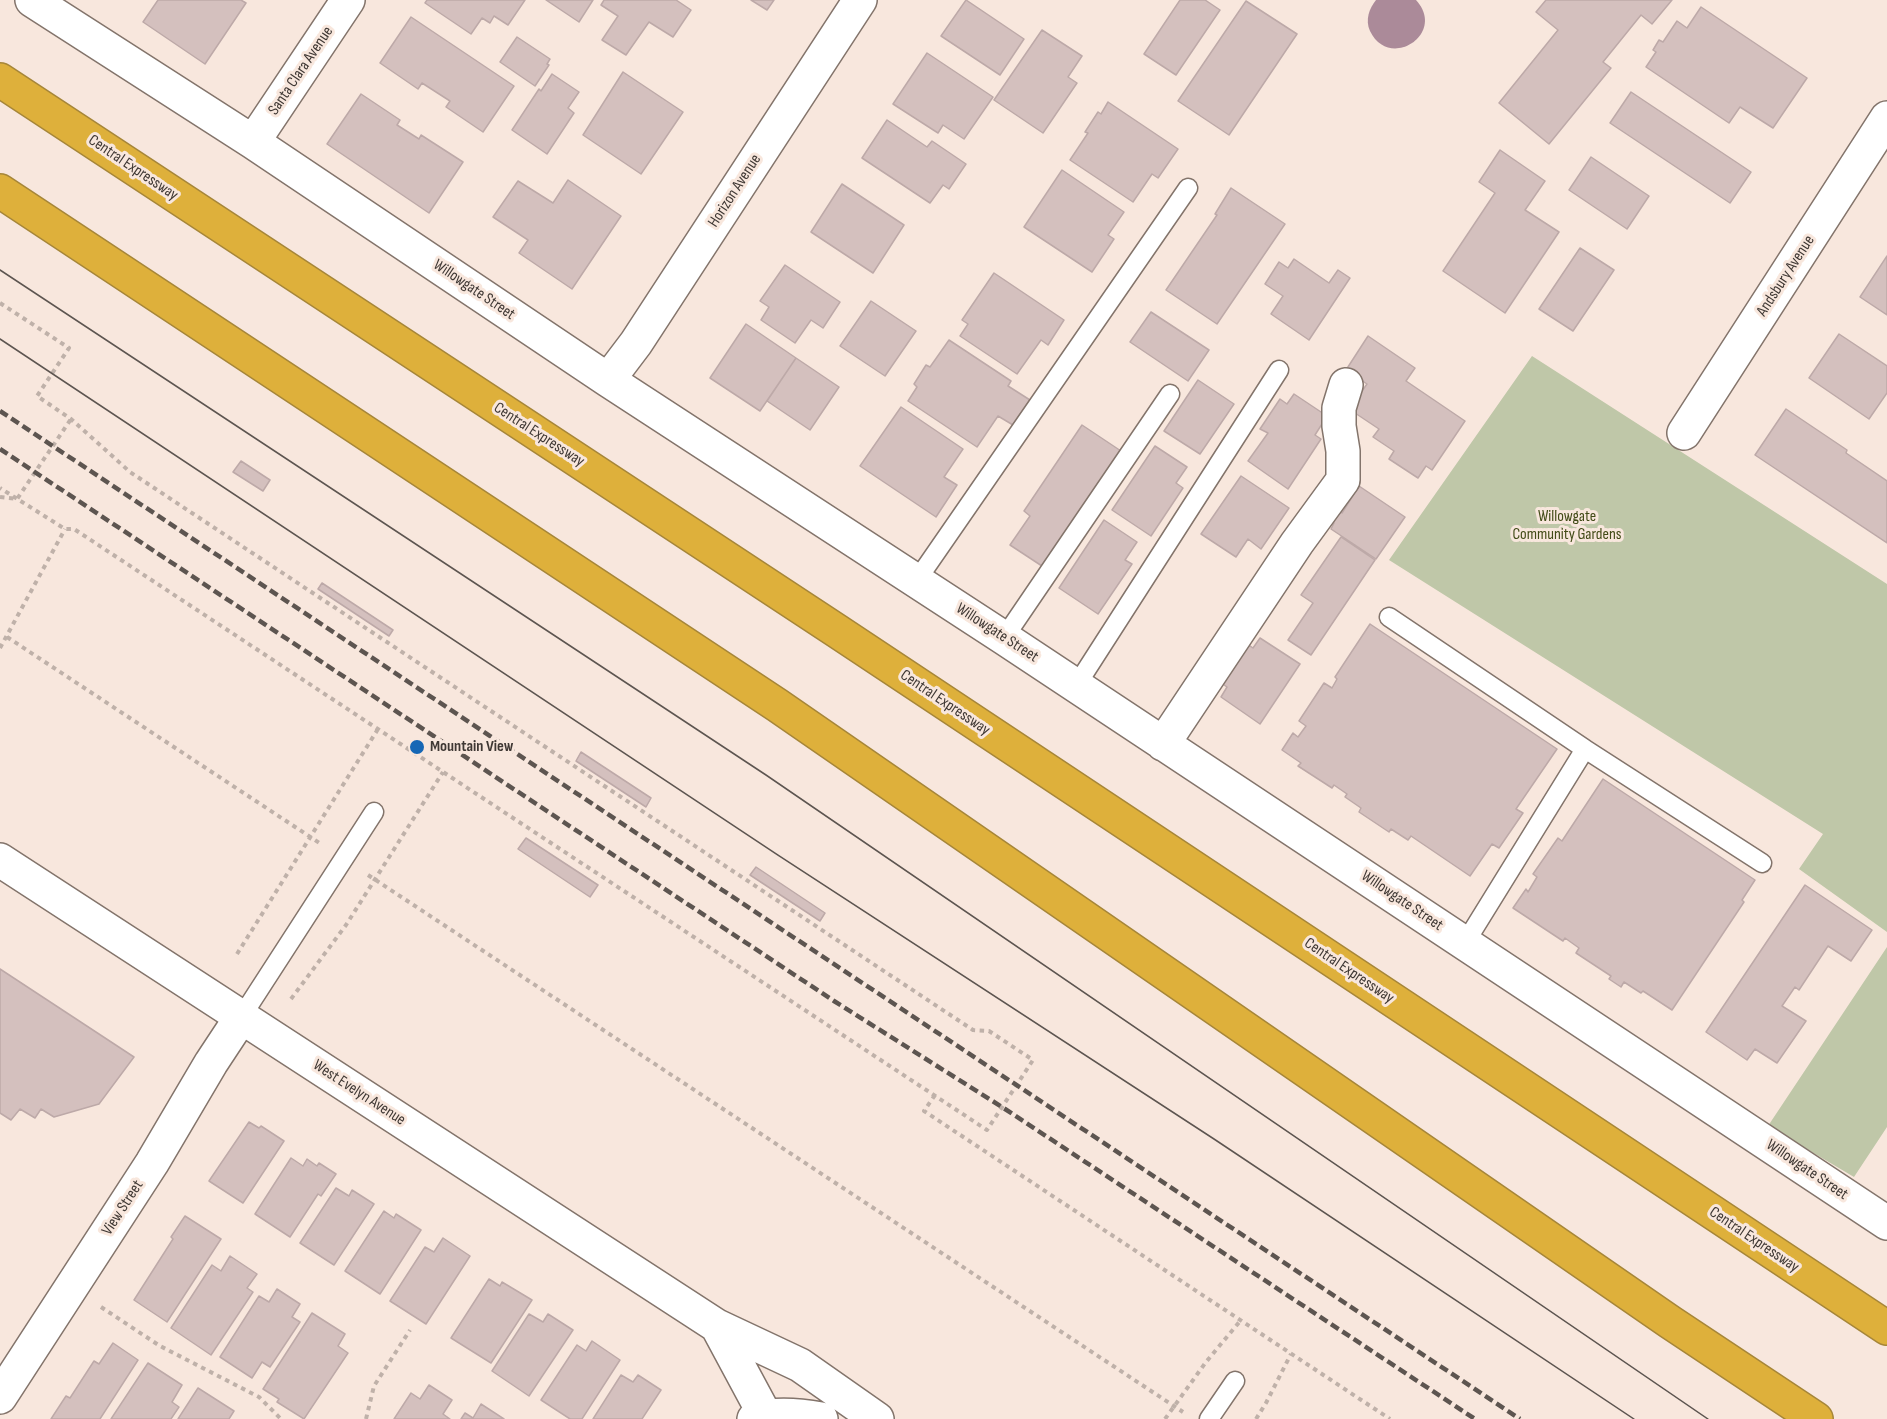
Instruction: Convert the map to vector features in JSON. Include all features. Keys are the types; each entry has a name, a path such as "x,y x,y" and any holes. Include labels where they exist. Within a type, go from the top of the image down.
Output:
{"highway":[{"name":"Central Expressway","path":"0,80 857,644 1887,1328"},
{"path":"0,191 777,705 1670,1322 1816,1419"}],"street":[{"name":"Willowgate Street","path":"32,0 253,142 608,380 1005,638 1887,1223"},
{"name":"Santa Clara Avenue","path":"253,142 348,0"},
{"name":"Horizon Avenue","path":"608,380 636,343 860,0"},
{"name":"Andsbury Avenue","path":"1684,433 1887,118"},
{"path":"1163,744 1297,543 1343,480 1339,408 1346,385"},
{"name":"West Evelyn Avenue","path":"0,860 717,1326 800,1365 877,1419"},
{"name":"View Street","path":"0,1397 152,1163 211,1063 242,1016"},
{"name":"West Evelyn Avenue","path":"717,1326 762,1418"},
{"path":"762,1418 804,1416 820,1419"}],"lane":[{"path":"917,580 1188,188"},
{"path":"1076,686 1279,370"},
{"path":"1005,638 1170,394"},
{"path":"1389,617 1762,863"},
{"path":"1465,943 1586,748"},
{"path":"242,1016 374,812"},
{"path":"1209,1419 1234,1381"}],"path":[{"path":"0,303 69,348 37,396 71,419 130,472 973,1030 989,1031 1033,1060 987,1130 74,529 64,530 0,488"},
{"path":"17,499 71,419"},
{"path":"0,497 17,499"},
{"path":"0,648 64,530"},
{"path":"7,637 1184,1413"},
{"path":"237,954 378,729"},
{"path":"291,999 346,925 443,772"},
{"path":"935,1095 924,1111 1390,1419"},
{"path":"72,1287 160,1346 259,1397 280,1419"},
{"path":"1166,1419 1206,1362 1241,1320"},
{"path":"366,1419 374,1386 410,1330"},
{"path":"1256,1419 1291,1354"}],"green space":[{"name":"Willowgate Community Gardens","path":"1532,356 1887,584 1887,932 1799,869 1823,834 1389,560"},
{"path":"1887,947 1887,1127 1854,1177 1768,1126"}],"shaded area":[{"path":"1376,0 1416,0 1424,13 1425,25 1420,35 1412,43 1401,48 1390,48 1379,43 1370,31 1368,23 1370,11"}],"building":[{"path":"158,0 241,0 246,3 205,64 143,22"},
{"path":"427,0 525,0 508,25 494,16 490,23 482,18 471,34 425,3"},
{"path":"546,0 593,0 579,22"},
{"path":"604,0 676,0 691,10 673,37 649,22 626,55 602,40 618,16 601,5"},
{"path":"751,0 774,0 767,10"},
{"path":"966,0 1024,39 1000,75 941,36"},
{"path":"1180,0 1205,0 1220,10 1176,75 1144,54"},
{"path":"1546,0 1672,0 1652,24 1641,15 1603,62 1611,68 1549,144 1499,103 1558,30 1536,12"},
{"path":"1246,1 1297,34 1229,135 1178,101"},
{"path":"1701,7 1807,78 1773,128 1740,107 1729,123 1646,67 1656,52 1653,50 1659,40 1663,42 1677,21 1687,28"},
{"path":"411,17 514,86 483,132 446,107 450,101 422,83 418,89 380,63"},
{"path":"1042,30 1082,56 1068,77 1077,83 1043,133 994,100"},
{"path":"517,37 550,59 547,64 549,65 535,86 500,62"},
{"path":"927,53 993,97 964,139 943,125 938,133 893,104"},
{"path":"623,72 683,112 641,174 583,135"},
{"path":"552,74 579,92 568,108 574,113 547,154 512,130 539,89 541,91"},
{"path":"1631,92 1751,172 1730,203 1610,123"},
{"path":"361,94 400,120 397,125 419,139 421,135 463,162 429,213 327,144"},
{"path":"1108,102 1178,149 1158,178 1152,174 1133,202 1070,160 1088,133 1085,132 1098,112 1101,114"},
{"path":"887,120 927,147 932,141 966,164 949,189 943,185 930,203 862,158"},
{"path":"1500,150 1545,181 1525,210 1559,232 1505,313 1443,271 1495,193 1479,182"},
{"path":"1591,157 1649,196 1627,229 1569,190"},
{"path":"1062,170 1124,212 1108,235 1114,239 1092,272 1024,227"},
{"path":"568,180 621,216 572,289 519,253 528,240 493,217 518,181 553,203"},
{"path":"842,184 904,225 873,273 811,232"},
{"path":"1231,188 1285,224 1217,324 1166,290 1217,215 1215,214"},
{"path":"1580,248 1614,270 1573,331 1539,309"},
{"path":"1887,256 1887,315 1860,297"},
{"path":"1294,259 1329,283 1338,270 1350,278 1309,340 1271,314 1283,296 1265,284 1279,262 1288,268"},
{"path":"785,265 840,302 823,328 811,320 795,343 761,320 769,307 760,301"},
{"path":"994,273 1064,320 1048,345 1041,340 1017,374 960,336 968,324 962,320"},
{"path":"871,301 916,331 885,376 840,346"},
{"path":"1151,312 1209,350 1188,381 1130,342"},
{"path":"746,324 796,358 760,411 710,378"},
{"path":"1839,334 1887,366 1887,393 1869,419 1809,378"},
{"path":"1368,336 1415,368 1406,381 1465,421 1432,470 1426,466 1418,478 1389,459 1394,451 1373,437 1379,429 1349,409 1367,384 1346,370"},
{"path":"949,340 1011,381 1008,386 1030,400 1013,425 998,416 977,447 908,401 917,387 914,384 926,365 930,367"},
{"path":"796,358 839,387 810,430 767,401"},
{"path":"1198,380 1234,404 1200,454 1164,431"},
{"path":"1294,394 1327,416 1315,435 1321,439 1288,489 1248,461 1268,433 1260,429 1280,399 1287,404"},
{"path":"901,407 963,449 944,477 957,485 936,517 860,466"},
{"path":"1786,409 1847,450 1846,453 1887,481 1887,543 1755,455"},
{"path":"1082,425 1124,453 1045,568 1010,545 1030,516 1024,511"},
{"path":"1155,446 1187,467 1176,483 1183,488 1151,536 1112,510"},
{"path":"241,461 270,480 263,491 233,472"},
{"path":"1241,476 1289,508 1261,549 1248,539 1236,557 1201,534"},
{"path":"1359,486 1405,517 1376,559 1331,529 1334,523 1331,522 1339,511 1342,513"},
{"path":"1104,520 1137,542 1125,560 1132,564 1098,614 1059,588"},
{"path":"1341,537 1375,560 1311,655 1288,640 1313,603 1301,595"},
{"path":"322,583 393,630 389,636 318,589"},
{"path":"1370,624 1557,749 1516,809 1523,813 1499,848 1492,844 1470,876 1411,836 1408,840 1391,829 1389,832 1359,812 1361,808 1345,797 1347,794 1334,785 1332,788 1298,766 1301,763 1282,750 1293,733 1298,737 1306,726 1299,721 1324,683 1332,688 1337,679 1335,677"},
{"path":"1260,638 1300,664 1260,724 1221,697 1227,687 1217,680 1243,641 1253,648"},
{"path":"581,752 651,798 646,807 576,761"},
{"path":"1603,779 1755,880 1742,900 1744,902 1672,1010 1624,982 1621,987 1609,979 1611,976 1576,953 1579,948 1565,938 1563,941 1513,908 1526,889 1528,892 1537,877 1533,874 1558,838 1562,841"},
{"path":"526,838 598,885 590,897 518,849"},
{"path":"756,867 825,913 820,921 750,875"},
{"path":"1805,885 1872,930 1851,961 1828,946 1799,990 1795,987 1782,1006 1806,1021 1777,1063 1755,1049 1747,1060 1706,1032"},
{"path":"0,969 134,1057 99,1104 54,1117 41,1109 35,1118 20,1109 11,1120 0,1113"},
{"path":"249,1122 259,1128 261,1126 284,1141 243,1203 209,1181"},
{"path":"291,1158 303,1166 307,1159 317,1166 319,1163 336,1174 321,1196 318,1194 290,1237 255,1214"},
{"path":"336,1188 349,1196 352,1190 374,1204 334,1265 300,1243"},
{"path":"384,1211 394,1218 396,1214 421,1230 380,1294 345,1271"},
{"path":"185,1216 221,1239 167,1322 134,1300"},
{"path":"443,1238 470,1256 426,1324 390,1301 425,1247 434,1252"},
{"path":"230,1256 257,1274 247,1288 253,1292 211,1355 171,1328 212,1265 221,1271"},
{"path":"489,1279 500,1286 502,1282 532,1300 491,1363 451,1338"},
{"path":"277,1289 300,1304 292,1317 300,1322 270,1367 262,1362 252,1378 220,1357 259,1296 269,1302"},
{"path":"312,1313 345,1334 338,1346 348,1353 304,1419 277,1402 279,1399 263,1389"},
{"path":"529,1314 543,1322 548,1314 573,1330 529,1396 492,1371"},
{"path":"592,1341 620,1360 582,1419 570,1419 541,1400 577,1345 586,1351"},
{"path":"113,1343 138,1360 100,1419 51,1419 66,1396 70,1398 94,1361 99,1364"},
{"path":"148,1363 182,1385 172,1402 179,1407 171,1419 111,1419"},
{"path":"621,1375 633,1382 638,1375 661,1390 642,1419 593,1419"},
{"path":"429,1385 452,1400 443,1414 450,1419 394,1419 411,1393 420,1399"},
{"path":"198,1388 234,1411 229,1419 178,1419"},
{"path":"481,1404 504,1419 461,1419 465,1413 473,1418"}],"tram line":[{"path":"0,270 766,775 1708,1419"},
{"path":"0,339 778,855 1214,1139 1634,1419"}],"railway":[{"path":"0,411 1520,1419"},
{"path":"0,449 834,1001 1002,1107 1475,1419"}],"place":[{"name":"Mountain View","path":"417,747"}]}
